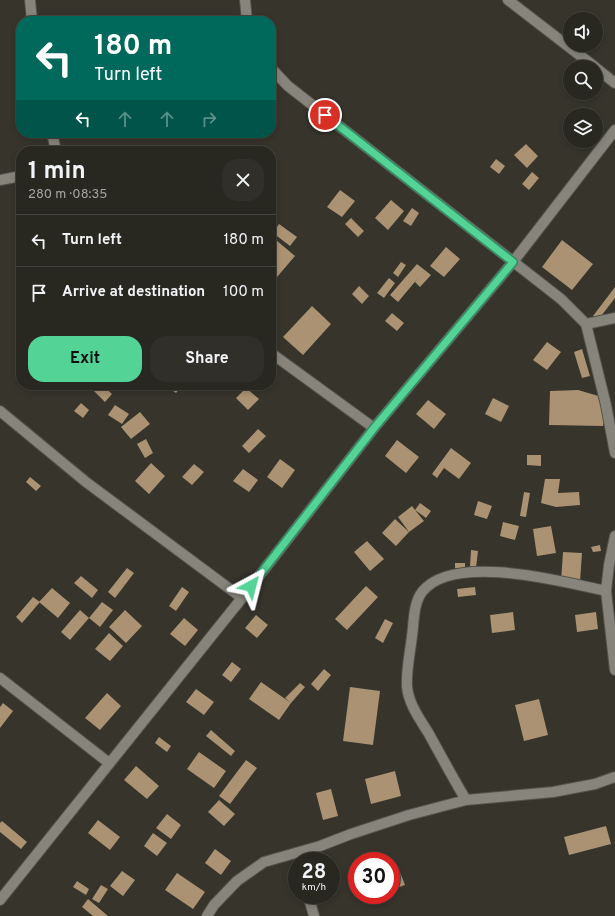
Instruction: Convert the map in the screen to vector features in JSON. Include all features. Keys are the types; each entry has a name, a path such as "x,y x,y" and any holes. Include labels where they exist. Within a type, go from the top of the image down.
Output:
{"street":[{"path":"30,0 32,16"},
{"path":"245,0 247,16"},
{"path":"508,0 586,60"},
{"path":"276,73 288,86 561,299 586,324 606,405 615,453"},
{"path":"603,73 615,83"},
{"path":"0,900 242,598 374,428 513,262 615,130"},
{"path":"0,180 16,177"},
{"path":"586,324 615,318"},
{"path":"276,357 374,428"},
{"path":"0,411 86,482 242,598"},
{"path":"615,536 609,565 606,591 611,613 615,670"},
{"path":"466,800 414,710 407,689 407,667 416,605 421,593 432,582 448,576 476,572 517,573 606,591"},
{"path":"0,678 109,764"},
{"path":"310,852 409,815 466,800 553,792 595,784 615,777"},
{"path":"206,916 214,905 237,881 264,862 282,856 288,856"},
{"path":"311,904 314,916"}],"building":[{"path":"526,144 538,156 527,168 514,155"},
{"path":"496,159 505,166 499,174 490,167"},
{"path":"532,172 539,178 529,190 522,184"},
{"path":"340,190 355,201 342,217 327,207"},
{"path":"391,200 404,211 388,230 375,218"},
{"path":"412,208 419,213 411,226 403,221"},
{"path":"351,218 364,231 358,237 345,224"},
{"path":"279,224 297,237 290,246 276,235 276,228"},
{"path":"276,240 295,256 276,278"},
{"path":"562,240 593,264 572,290 542,267"},
{"path":"446,247 460,259 444,277 430,266"},
{"path":"401,262 406,265 398,277 393,273"},
{"path":"417,264 431,275 420,287 415,282 419,277 398,302 390,295"},
{"path":"389,278 395,283 384,298 377,293"},
{"path":"359,286 369,296 362,304 352,294"},
{"path":"615,287 615,298 598,320 593,316"},
{"path":"312,306 331,324 303,355 283,337"},
{"path":"392,313 404,323 397,331 385,321"},
{"path":"547,342 561,352 547,370 533,360"},
{"path":"582,349 590,376 582,378 574,352"},
{"path":"93,390 108,390 112,394 105,402"},
{"path":"172,390 179,390 176,393"},
{"path":"244,390 248,390 259,399 248,410 236,398"},
{"path":"578,390 602,397 606,415 603,426 549,425 550,391"},
{"path":"493,398 509,406 501,422 485,414"},
{"path":"428,400 446,414 434,429 416,414"},
{"path":"81,403 89,410 83,418 74,411"},
{"path":"115,405 129,414 122,424 108,415"},
{"path":"140,412 150,424 131,439 121,427"},
{"path":"258,429 266,436 249,453 242,446"},
{"path":"146,439 153,453 145,458 137,444"},
{"path":"397,440 419,457 406,473 385,456"},
{"path":"451,448 471,463 459,479 444,468 437,478 432,474"},
{"path":"527,455 541,455 541,466 527,465"},
{"path":"280,459 295,470 282,488 267,477"},
{"path":"151,463 165,476 149,494 135,481"},
{"path":"194,464 204,472 192,485 182,477"},
{"path":"243,469 258,480 249,492 233,481"},
{"path":"30,477 41,486 36,491 26,482"},
{"path":"545,479 560,479 558,493 579,492 580,505 556,507 541,503"},
{"path":"524,492 530,493 526,517 520,516"},
{"path":"478,501 492,506 487,519 474,515"},
{"path":"420,503 431,511 426,518 415,510"},
{"path":"412,506 424,521 409,532 398,517"},
{"path":"395,519 409,532 396,546 382,533"},
{"path":"503,522 519,526 515,540 500,536"},
{"path":"551,526 556,553 537,556 533,529"},
{"path":"367,541 384,559 370,571 354,552"},
{"path":"600,545 601,551 593,552 591,547"},
{"path":"471,550 478,551 476,568 470,567"},
{"path":"563,552 582,553 580,582 561,581"},
{"path":"455,563 465,563 465,568 455,568"},
{"path":"127,568 134,573 115,598 108,592"},
{"path":"81,576 98,590 92,598 74,583"},
{"path":"366,586 378,597 347,630 335,619"},
{"path":"182,587 189,592 176,611 169,606"},
{"path":"475,587 476,595 458,597 457,589"},
{"path":"52,588 70,603 58,618 39,602"},
{"path":"33,597 40,602 22,623 16,617"},
{"path":"102,602 113,610 100,627 89,618"},
{"path":"80,610 89,618 70,640 61,632"},
{"path":"125,610 142,626 126,643 109,627"},
{"path":"513,612 515,630 492,633 490,615"},
{"path":"596,612 598,629 577,632 575,615"},
{"path":"256,615 268,625 257,638 245,628"},
{"path":"184,618 198,630 185,646 170,634"},
{"path":"385,619 393,623 383,643 375,638"},
{"path":"109,633 123,646 110,661 95,649"},
{"path":"232,662 241,669 231,682 222,675"},
{"path":"324,669 331,675 318,691 311,684"},
{"path":"261,682 291,703 279,720 249,699"},
{"path":"300,683 305,687 291,703 285,698"},
{"path":"350,687 380,691 373,745 343,741"},
{"path":"196,689 214,702 204,715 186,702"},
{"path":"107,693 121,706 100,730 85,718"},
{"path":"539,699 548,735 524,741 515,705"},
{"path":"3,703 13,711 0,728 0,707"},
{"path":"211,730 235,751 231,756 206,736"},
{"path":"159,737 171,746 167,752 155,743"},
{"path":"199,752 226,771 214,788 187,769"},
{"path":"246,760 257,768 230,804 219,796"},
{"path":"136,766 159,786 147,799 124,780"},
{"path":"395,771 401,796 371,804 365,779"},
{"path":"331,789 338,816 323,820 316,793"},
{"path":"219,800 235,814 224,826 208,812"},
{"path":"167,814 181,825 171,839 156,828"},
{"path":"98,820 120,837 110,850 88,833"},
{"path":"2,821 27,842 21,849 0,832 0,823"},
{"path":"606,826 611,844 569,855 564,837"},
{"path":"153,833 167,843 157,856 144,846"},
{"path":"215,849 231,861 221,875 205,863"},
{"path":"122,871 135,880 123,896 110,886"},
{"path":"400,872 405,885 400,887"},
{"path":"177,873 205,892 193,909 165,890"},
{"path":"77,881 89,889 86,895 73,887"},
{"path":"101,885 108,889 99,903 92,899"},
{"path":"88,899 108,916 93,916 82,907"}],"route":[{"path":"251,586 374,428 513,262 325,115"}]}
